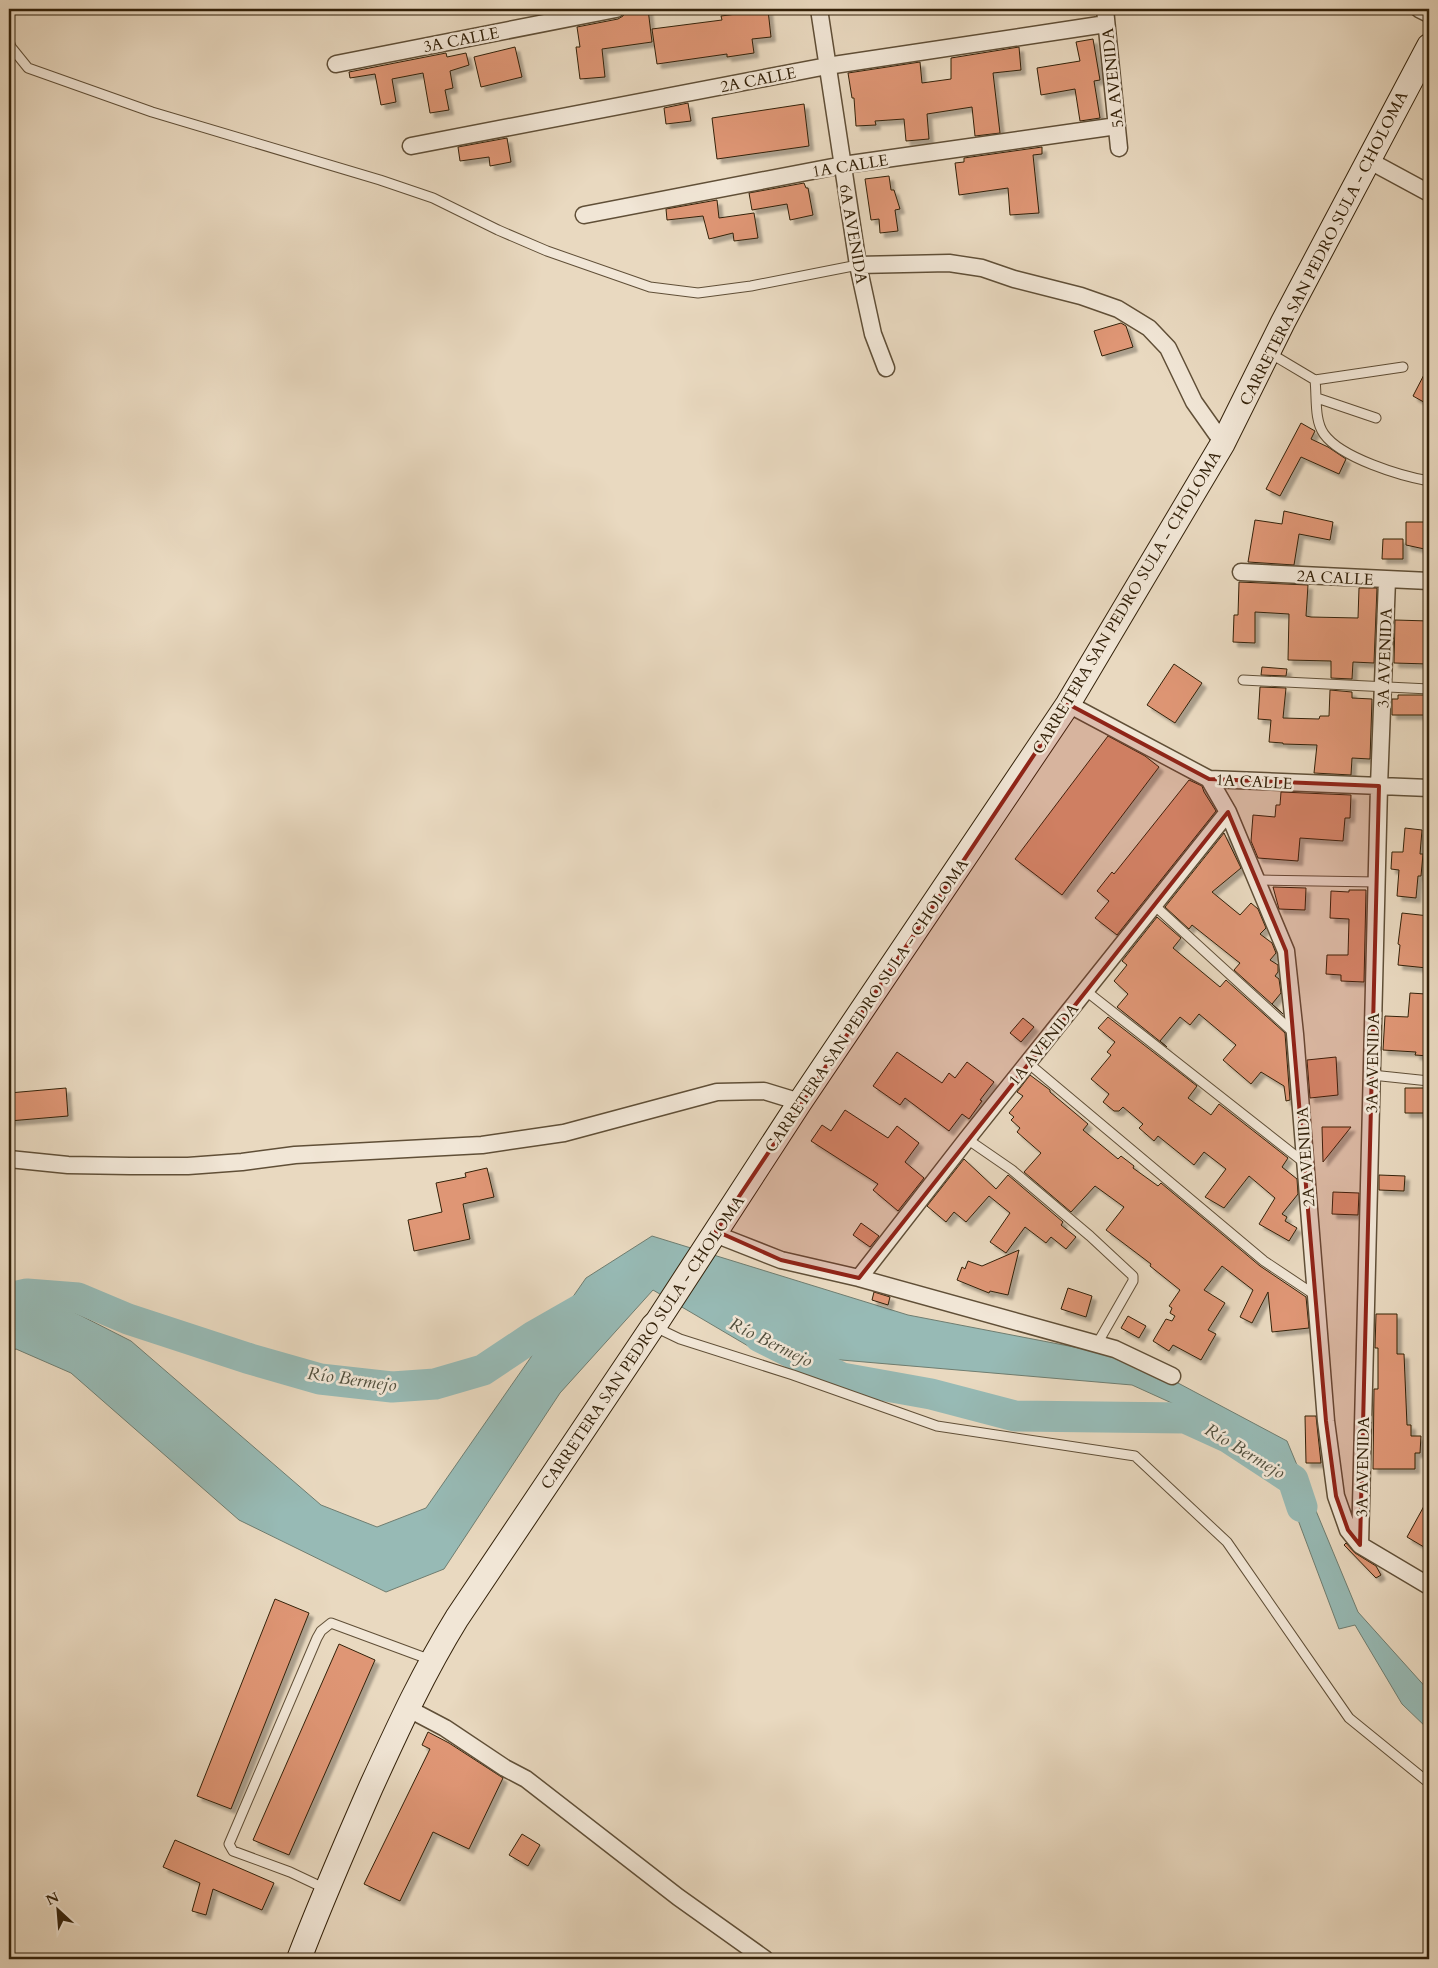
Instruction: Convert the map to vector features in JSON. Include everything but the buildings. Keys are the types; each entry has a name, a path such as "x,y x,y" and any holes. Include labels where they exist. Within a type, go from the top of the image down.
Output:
{"main road":[{"name":"CARRETERA SAN PEDRO SULA - CHOLOMA","path":"299,1959 326,1889 407,1708 431,1660 457,1618 713,1237 800,1102 1068,704 1223,443 1268,352 1429,46"}],"street":[{"name":"3A CALLE","path":"336,64 616,9"},
{"name":"6A AVENIDA","path":"818,9 858,265 873,334 886,368"},
{"path":"1419,9 1429,14"},
{"name":"2A CALLE","path":"411,146 827,66 1106,16"},
{"name":"5A AVENIDA","path":"1106,16 1120,148"},
{"name":"1A CALLE","path":"584,216 843,165 1117,126"},
{"path":"1368,160 1429,193"},
{"path":"858,265 950,263 982,268 1014,279 1081,296 1118,309 1149,328 1168,348 1194,402 1223,443"},
{"name":"2A CALLE","path":"1241,572 1429,581"},
{"name":"3A AVENIDA","path":"1360,1545 1377,882 1387,580"},
{"name":"1A CALLE","path":"1068,704 1209,779 1429,788"},
{"name":"2A AVENIDA","path":"1209,779 1228,812 1258,880 1286,951 1295,1034 1326,1421 1336,1496 1348,1530 1360,1545"},
{"name":"1A AVENIDA","path":"859,1278 967,1138 1228,812"},
{"path":"9,1159 86,1165 188,1166 329,1153 482,1145 564,1133 717,1092 764,1091 800,1102"},
{"path":"713,1237 725,1238 781,1260 859,1278 1116,1349 1172,1376"},
{"path":"1360,1545 1429,1586"},
{"path":"407,1708 445,1728 505,1768 526,1779 678,1897 765,1959"}],"lane":[{"path":"9,41 11,47 28,68 152,112 380,180 433,198 547,252 650,287 698,293 751,286 858,265"},
{"path":"1268,352 1315,380 1403,367"},
{"path":"1315,380 1318,419 1323,433 1335,446 1359,460 1429,481"},
{"path":"1317,398 1376,418"},
{"path":"1243,680 1429,689"},
{"path":"1258,880 1377,882"},
{"path":"1154,905 1295,1034"},
{"path":"1086,990 1306,1164"},
{"path":"1028,1063 1264,1261 1315,1296"},
{"path":"1372,1074 1429,1081"},
{"path":"967,1138 1020,1176 1133,1276 1133,1281 1097,1344"},
{"path":"655,1324 680,1340 793,1375 937,1426 1135,1456 1227,1542 1348,1718 1429,1783"},
{"path":"326,1889 290,1872 233,1851 229,1844 317,1638 321,1630 331,1623 431,1660"}],"highlighted area":[{"path":"1068,704 1209,779 1379,786 1360,1545 1348,1530 1336,1496 1326,1421 1286,951 1228,812 859,1278 781,1260 716,1231"}],"water":[{"path":"652,1236 908,1315 1131,1358 1287,1441 1358,1612 1429,1691 1429,1730 1402,1704 1355,1625 1339,1629 1277,1464 1249,1438 1132,1385 760,1353 653,1290 560,1393 444,1569 386,1592 239,1520 71,1373 16,1349 9,1352 9,1300 54,1302 131,1341 321,1505 377,1527 426,1508 586,1278"}],"waterway":[{"name":"Río Bermejo","path":"9,1298 27,1294 78,1298 128,1319 247,1358 320,1379 392,1387 435,1384 483,1370 534,1336 590,1304"},
{"name":"Río Bermejo","path":"760,1337 842,1378 931,1394 1015,1416 1185,1418 1229,1438 1293,1480 1302,1507"}]}
